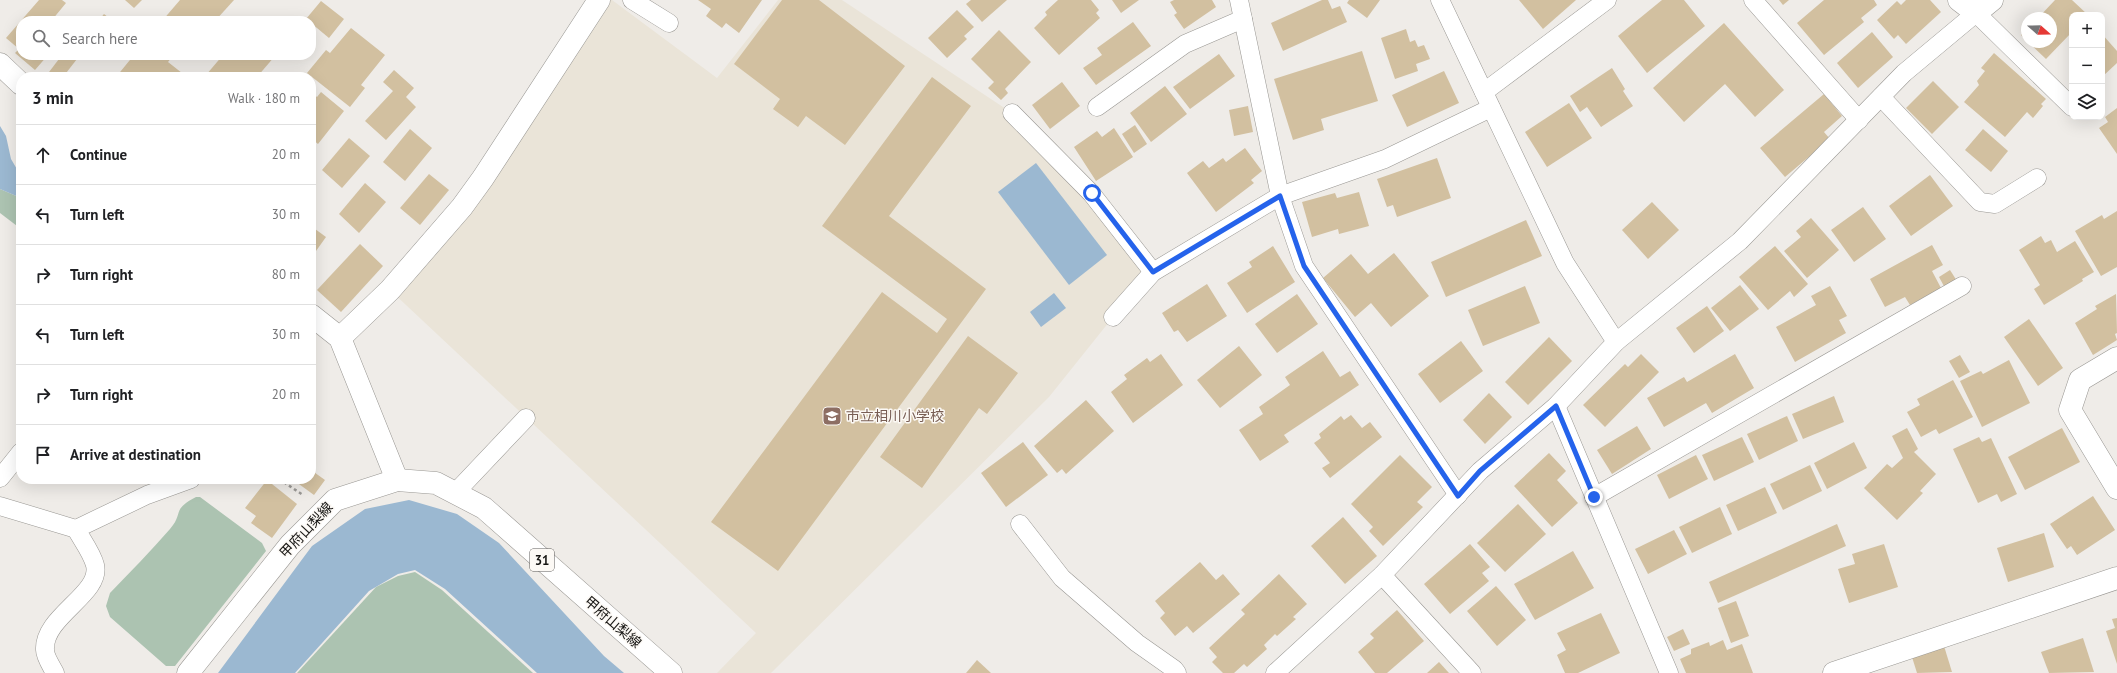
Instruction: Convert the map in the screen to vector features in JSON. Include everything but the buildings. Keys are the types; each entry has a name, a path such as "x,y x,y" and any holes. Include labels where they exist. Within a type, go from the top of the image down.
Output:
{"street":[{"path":"340,338 390,290 462,207 483,178 599,0"},
{"path":"0,64 16,79"},
{"path":"316,319 340,338 397,480"},
{"path":"2117,358 2080,380 2070,410 2117,488"},
{"name":"甲府山梨線","path":"188,673 290,545 335,500 397,480 436,483 484,508 671,673"},
{"path":"1834,673 2117,578"}],"lane":[{"path":"632,0 669,23"},
{"path":"1239,0 1280,196 1304,266 1458,496"},
{"path":"1440,0 1565,263 1616,342"},
{"path":"1113,317 1153,272 1280,196 1385,159 1488,100 1607,0"},
{"path":"1753,0 1859,120"},
{"path":"1275,673 1382,575 1480,471 1556,406 1616,342 1740,241 1904,73 1976,4 2069,104"},
{"path":"1097,107 1186,44 1243,18"},
{"path":"1881,97 1980,202 1995,204 2037,178"},
{"path":"1012,113 1092,193 1153,272"},
{"path":"1594,497 1962,286"},
{"path":"1556,406 1669,673"},
{"path":"455,493 526,418"},
{"path":"0,478 16,458"},
{"path":"0,506 76,529 147,495 177,484"},
{"path":"1020,524 1062,578 1137,643 1174,669 1177,673"},
{"path":"55,673 44,651 49,634 56,622 89,588 94,576 95,565 76,529"},
{"path":"1382,575 1472,673"}],"shaded area":[{"path":"599,0 612,0 717,78 778,0 842,0 1012,113 1153,272 1113,317 1049,397 771,673 717,673 756,633 390,290"}],"green space":[{"path":"0,189 16,196 16,225 0,213"},
{"path":"196,497 200,497 262,543 266,551 175,666 166,666 110,617 106,606 110,593 170,529 183,505"},
{"path":"415,572 442,590 533,673 297,673 376,587 398,576"}],"water":[{"path":"0,126 6,136 11,159 16,168 16,196 0,189"},
{"path":"1036,163 1107,255 1069,285 998,192"},
{"path":"1054,293 1066,308 1041,327 1030,312"},
{"path":"409,500 457,514 499,543 604,656 624,673 537,673 445,589 415,570 398,574 369,591 295,673 218,673 312,546 365,509"}],"place":[{"name":"市立相川小学校","path":"832,416"}],"route":[{"path":"1092,193 1153,272 1280,196 1304,266 1458,496 1480,471 1556,406 1594,497"}]}
